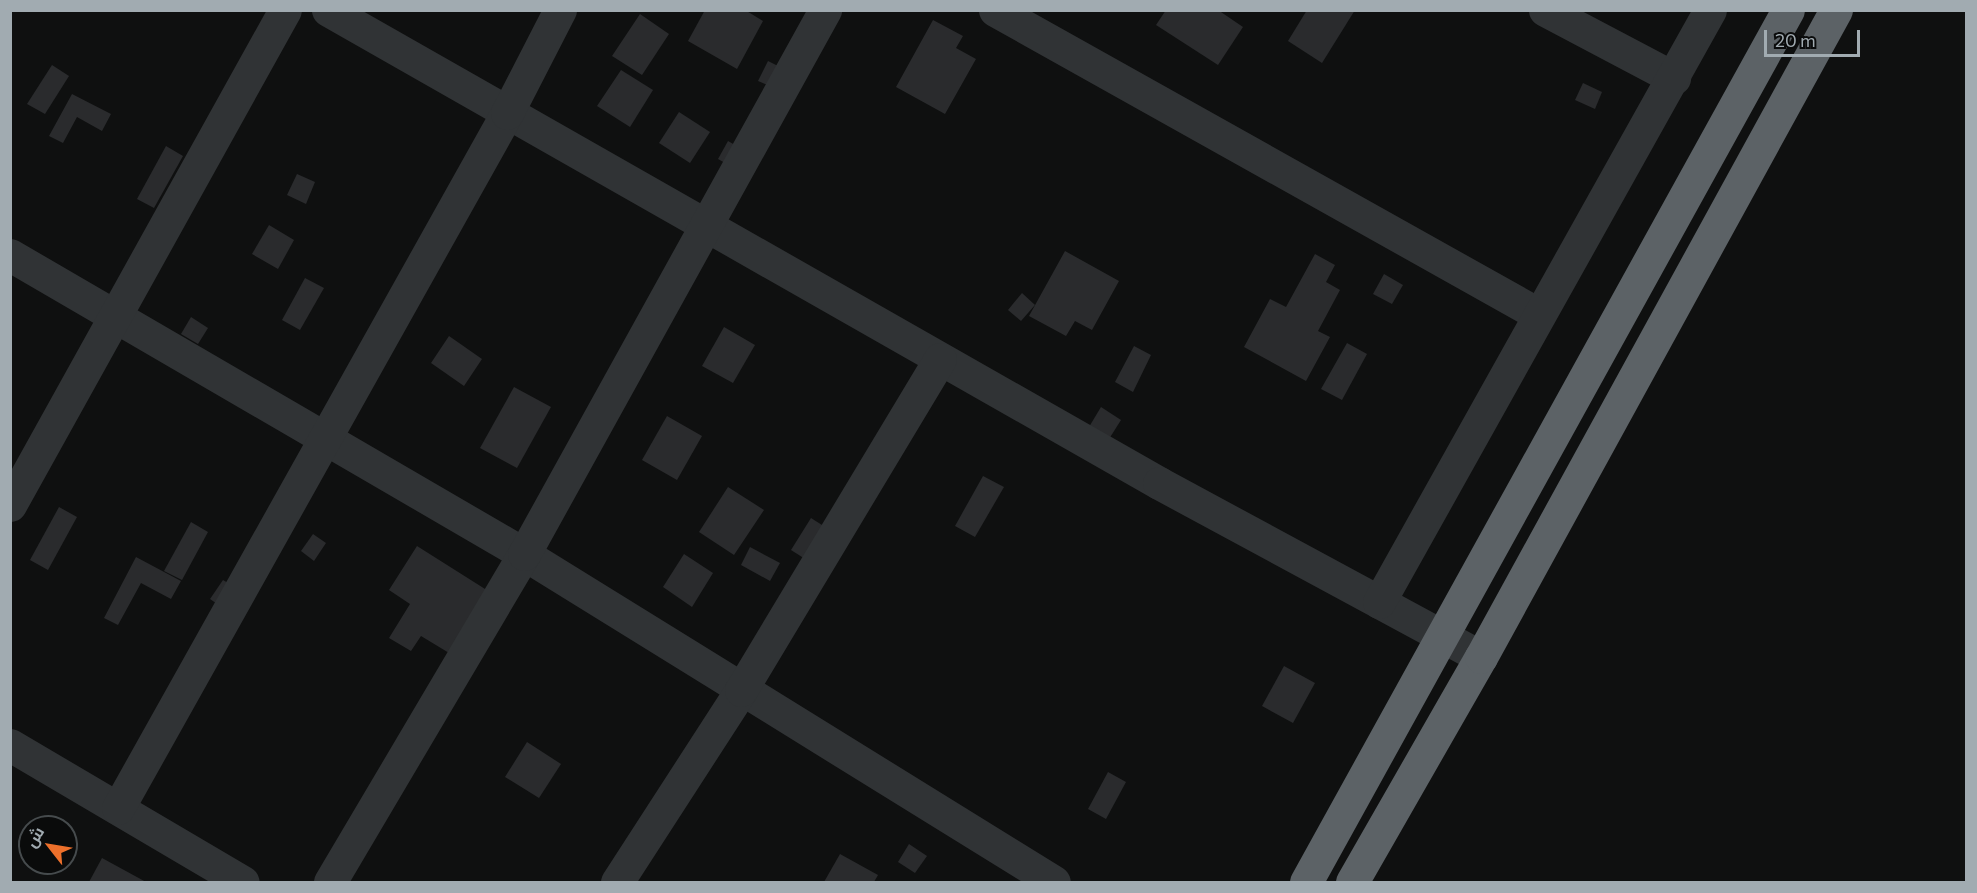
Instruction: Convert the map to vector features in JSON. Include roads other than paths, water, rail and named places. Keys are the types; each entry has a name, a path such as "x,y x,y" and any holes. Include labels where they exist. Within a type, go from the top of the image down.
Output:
{"highway":[{"path":"1306,882 1788,10"},
{"path":"1352,882 1481,657 1836,10"}],"street":[{"path":"10,505 285,10"},
{"path":"328,10 940,359 1481,657"},
{"path":"118,808 507,113 560,10"},
{"path":"330,882 524,554 825,10"},
{"path":"995,10 1538,314"},
{"path":"1545,10 1674,78"},
{"path":"1379,602 1710,10"},
{"path":"10,255 524,554 1054,882"},
{"path":"617,882 741,690 940,359"},
{"path":"10,745 243,882"}]}
